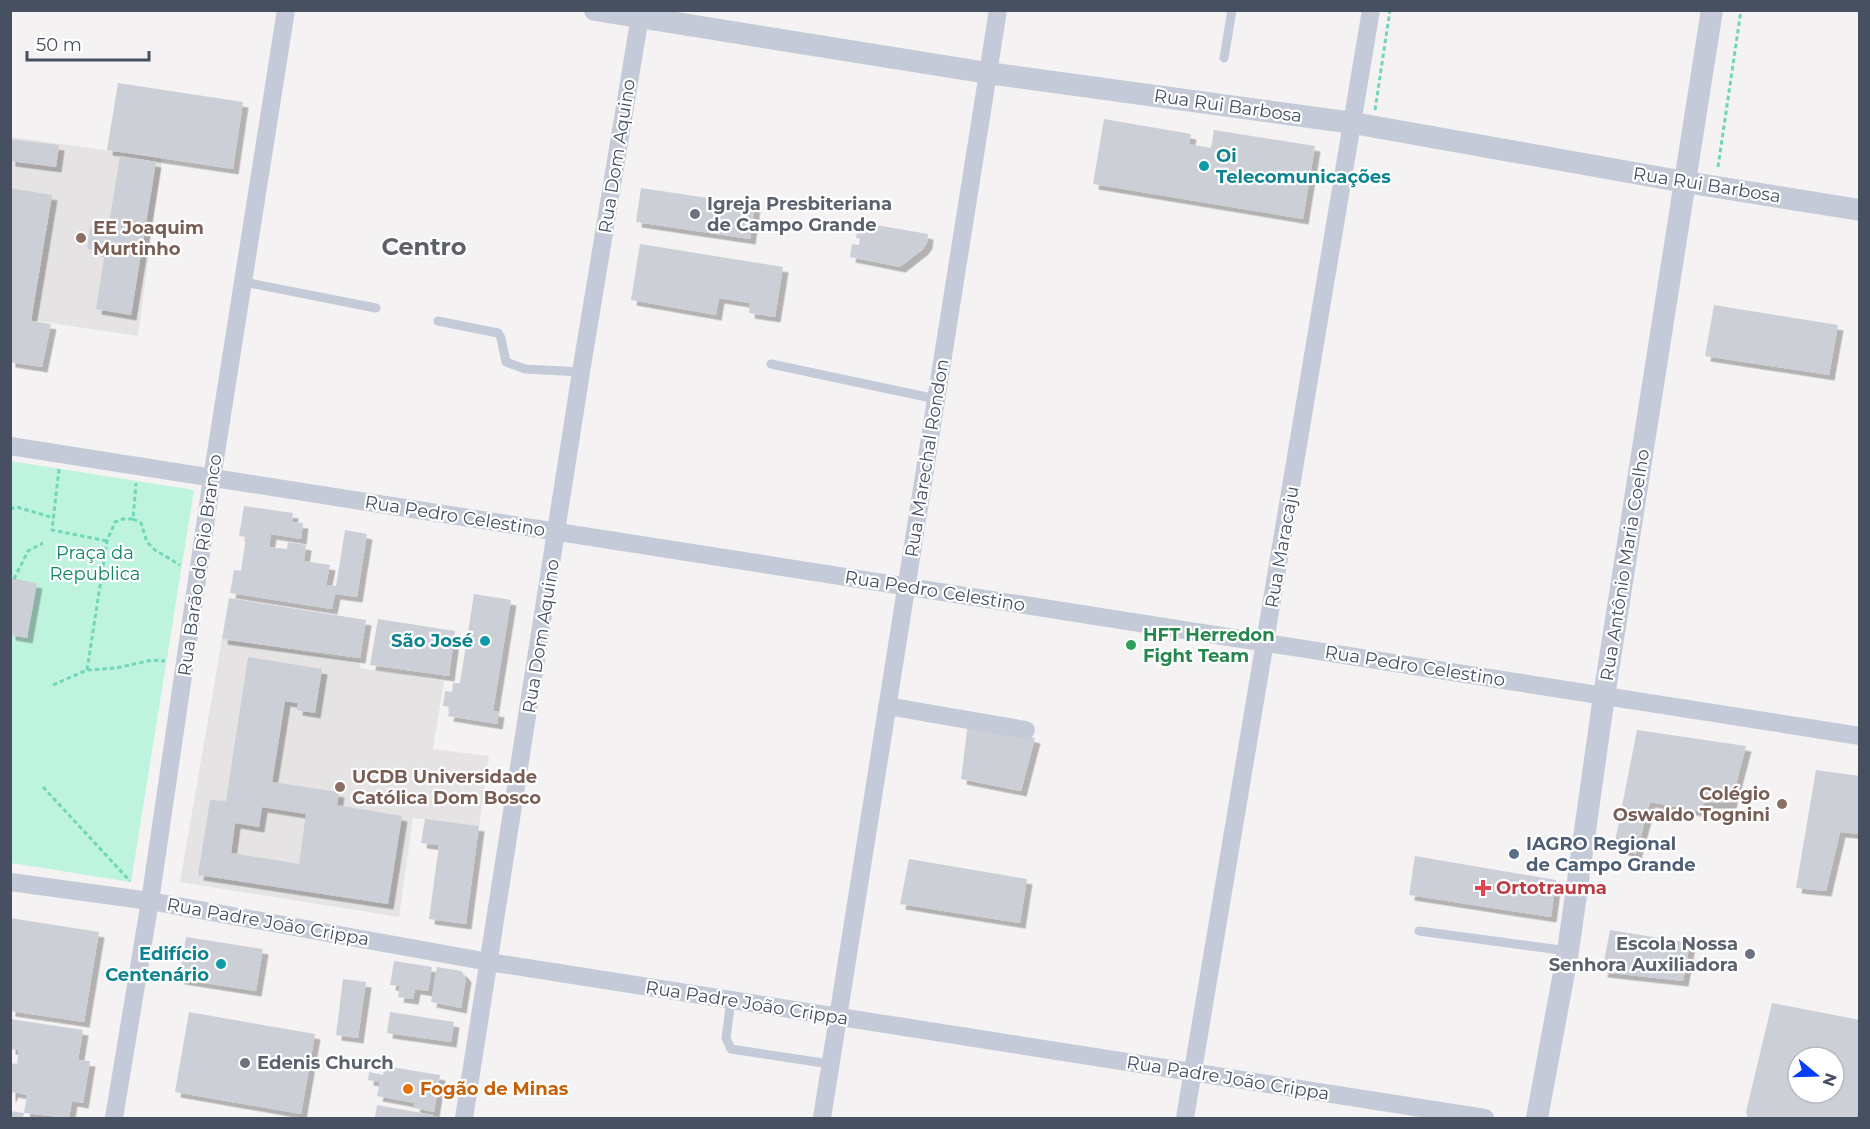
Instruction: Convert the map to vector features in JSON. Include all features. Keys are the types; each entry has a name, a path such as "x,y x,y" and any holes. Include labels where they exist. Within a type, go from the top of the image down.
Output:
{"street":[{"name":"Rua Barão do Rio Branco","path":"114,1119 150,901 286,10"},
{"name":"Rua Rui Barbosa","path":"595,10 641,14 988,73 1353,123 1685,182 1860,210"},
{"name":"Rua Marechal Rondon","path":"822,1119 998,10"},
{"name":"Rua Maracaju","path":"1185,1119 1371,10"},
{"name":"Rua Antônio Maria Coelho","path":"1537,1119 1568,951 1604,696 1712,10"},
{"name":"Rua Dom Aquino","path":"464,1119 558,532 581,372 641,14"},
{"name":"Rua Pedro Celestino","path":"10,446 1860,736"},
{"path":"887,706 1026,730"},
{"name":"Rua Padre João Crippa","path":"10,882 150,901 489,962 1485,1119"}],"lane":[{"path":"1224,58 1232,10"},
{"path":"244,282 376,308"},
{"path":"438,321 498,333 506,363 517,368 581,372"},
{"path":"771,364 936,399"},
{"path":"1419,931 1568,951"},
{"path":"731,1000 726,1038 731,1049 830,1064"}],"path":[{"path":"1375,113 1390,10"},
{"path":"1718,167 1741,10"},
{"path":"59,469 52,530 107,541"},
{"path":"133,519 136,483"},
{"path":"10,509 17,507 54,518"},
{"path":"87,669 107,541 115,522 133,519 141,523 147,542 155,550 180,565"},
{"path":"14,579 28,551 43,543"},
{"path":"53,685 87,669 116,668 152,660 165,661"},
{"path":"43,787 131,882"}],"shaded area":[{"name":"EE Joaquim Murtinho","path":"11,137 162,158 138,336 11,317"},
{"name":"UCDB Universidade Católica Dom Bosco","path":"222,639 360,661 360,668 444,681 433,749 489,756 479,826 413,818 399,917 180,882"}],"green space":[{"name":"Praça da Republica","path":"10,461 194,490 131,882 11,863"}],"building":[{"path":"118,83 243,102 233,169 107,150"},
{"name":"Oi Telecomunicações","path":"1104,119 1191,134 1189,144 1211,148 1214,130 1315,146 1303,219 1093,184"},
{"path":"10,139 59,145 56,167 10,161"},
{"path":"120,156 156,162 131,315 96,309 105,252 87,249 90,227 108,230"},
{"path":"10,188 52,195 31,321 51,324 42,367 10,362"},
{"name":"Igreja Presbiteriana de Campo Grande","path":"641,188 755,205 750,239 636,222"},
{"path":"859,222 928,234 927,243 923,249 900,267 850,257 852,244 859,245 860,239 856,238"},
{"path":"640,244 783,267 775,317 749,313 750,303 719,298 716,315 631,300"},
{"path":"1714,305 1838,325 1829,375 1705,356"},
{"path":"244,506 293,513 292,522 303,523 301,539 271,534 269,547 287,549 288,542 306,545 304,561 330,565 326,585 336,586 345,530 367,534 357,597 335,594 332,609 230,593 234,570 241,571 246,537 239,536"},
{"path":"10,578 37,583 27,638 10,635"},
{"name":"São José","path":"474,594 511,600 493,711 499,712 497,724 448,716 450,707 443,706 445,691 452,692 453,683 460,683"},
{"path":"229,598 366,620 360,658 222,639"},
{"path":"378,619 455,631 449,676 370,665"},
{"path":"248,657 322,669 315,713 297,710 298,703 285,701 272,782 339,792 337,805 402,816 388,904 198,875 210,800 226,801","holes":["262,807 306,814 299,864 231,853 235,823 259,827"]},
{"path":"968,723 1035,738 1021,791 961,779"},
{"path":"1637,730 1746,746 1731,803 1705,803 1696,811 1650,802 1636,854 1614,847"},
{"path":"1816,770 1860,776 1860,834 1840,832 1826,891 1796,888"},
{"path":"425,819 479,826 466,924 429,919 439,845 421,843"},
{"name":"Ortotrauma","path":"1415,856 1556,880 1551,917 1409,895"},
{"path":"909,859 1027,879 1020,923 900,904"},
{"path":"10,918 99,932 84,1022 10,1011"},
{"path":"1610,930 1690,943 1683,981 1602,972"},
{"name":"Edifício Centenário","path":"186,937 263,949 256,991 179,979"},
{"path":"394,961 432,967 428,991 415,989 413,999 398,997 400,986 390,985"},
{"path":"437,967 461,971 466,977 461,1008 431,1002"},
{"path":"343,979 366,982 358,1038 336,1035"},
{"path":"1772,1003 1860,1020 1857,1118 1748,1118 1746,1112"},
{"name":"Edenis Church","path":"189,1012 315,1034 301,1114 175,1092"},
{"path":"390,1012 454,1022 451,1042 387,1033"},
{"path":"10,1019 83,1030 78,1060 90,1061 83,1103 72,1101 69,1118 24,1113 27,1095 13,1092 10,1098 10,1063 17,1064 19,1050 10,1049"},
{"name":"Fogão de Minas","path":"385,1066 440,1075 434,1112 414,1108 415,1103 377,1096 380,1082 368,1080 369,1072 383,1075"},
{"path":"377,1105 433,1115 433,1118 375,1118"},
{"path":"10,1111 24,1113 23,1118 10,1118"}],"place":[{"name":"Oi Telecomunicações","path":"1204,166"},
{"name":"Igreja Presbiteriana de Campo Grande","path":"695,214"},
{"name":"EE Joaquim Murtinho","path":"81,238"},
{"name":"São José","path":"485,641"},
{"name":"HFT Herredon Fight Team","path":"1131,645"},
{"name":"UCDB Universidade Católica Dom Bosco","path":"340,787"},
{"name":"Colégio Oswaldo Tognini","path":"1782,804"},
{"name":"IAGRO Regional de Campo Grande","path":"1514,854"},
{"name":"Ortotrauma","path":"1483,888"},
{"name":"Escola Nossa Senhora Auxiliadora","path":"1750,954"},
{"name":"Edifício Centenário","path":"221,964"},
{"name":"Edenis Church","path":"245,1063"},
{"name":"Fogão de Minas","path":"408,1089"}],"district":[{"name":"Centro","path":"424,247"}]}
